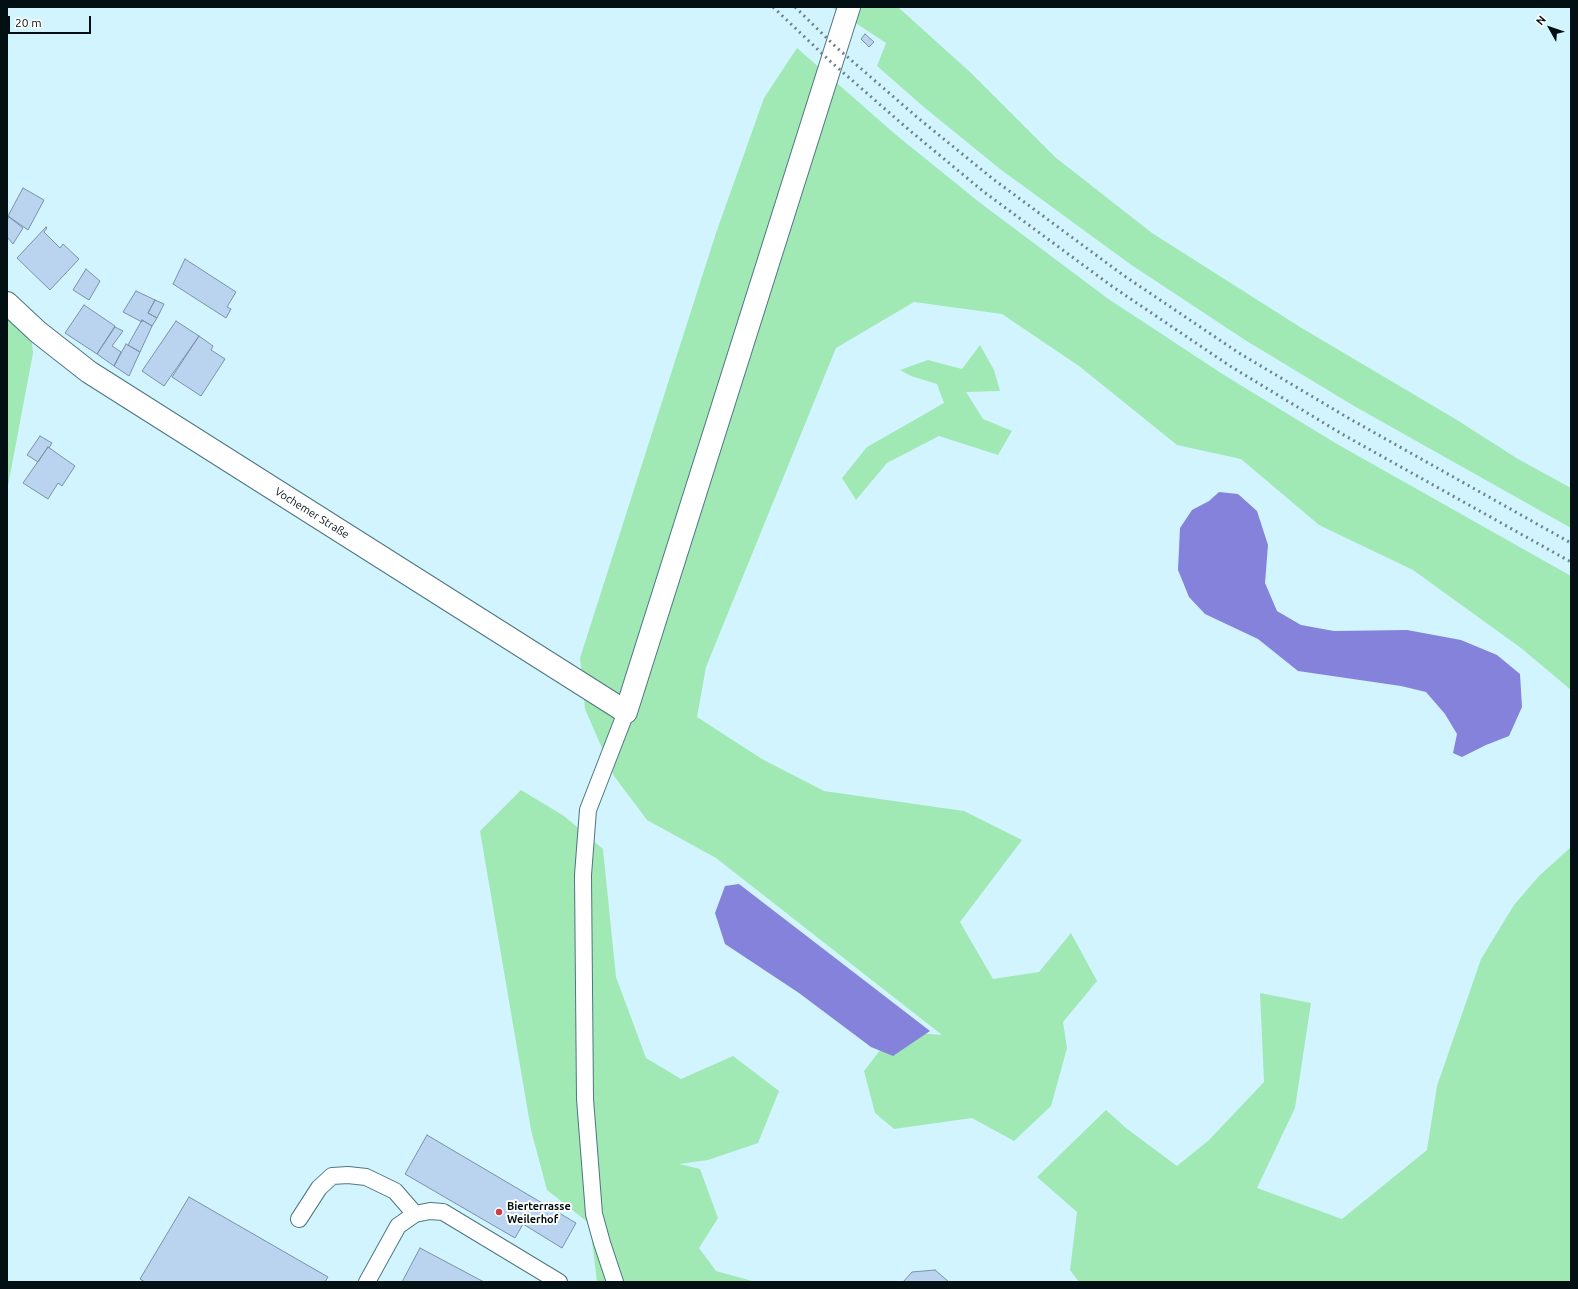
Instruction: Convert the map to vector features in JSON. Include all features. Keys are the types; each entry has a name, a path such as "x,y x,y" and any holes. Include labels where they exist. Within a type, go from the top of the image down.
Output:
{"street":[{"path":"626,712 849,7"},
{"name":"Vochemer Straße","path":"7,303 38,332 89,372 626,712"}],"lane":[{"path":"615,1282 602,1243 593,1206 585,1099 583,875 588,810 626,712"},
{"path":"299,1219 319,1188 332,1176 348,1175 366,1177 395,1191 414,1214"},
{"path":"367,1282 398,1226 414,1214 430,1211 443,1212 560,1282"}],"green space":[{"path":"831,7 898,7 971,73 1055,157 1152,233 1300,327 1457,420 1518,459 1571,488 1571,528 1354,406 1245,340 1130,264 1000,169 925,108 877,66 886,43"},
{"path":"797,48 895,134 979,202 1107,298 1224,375 1337,444 1571,576 1571,690 1521,648 1413,570 1319,525 1241,459 1177,445 1079,366 1002,314 914,302 836,348 706,667 697,717 762,759 824,791 964,811 1022,840 960,922 993,979 1039,972 1071,933 1097,981 1063,1022 1067,1048 1051,1106 1014,1141 972,1118 894,1129 875,1113 864,1071 895,1031 942,1035 716,858 647,820 614,776 585,709 580,658 716,233 764,98"},
{"path":"7,319 32,342 33,353 7,491"},
{"path":"980,345 994,370 1000,391 966,392 983,419 1012,431 998,455 939,436 887,463 856,500 842,478 867,447 944,403 937,384 911,376 900,370 928,360 962,369"},
{"path":"521,790 564,816 603,849 616,977 646,1058 681,1079 733,1056 779,1091 758,1143 708,1160 679,1164 700,1169 718,1218 699,1248 716,1271 756,1282 597,1282 590,1224 547,1190 531,1130 480,831"},
{"path":"1571,847 1571,1282 1079,1282 1070,1270 1077,1212 1037,1177 1106,1110 1126,1128 1177,1166 1209,1140 1264,1082 1260,993 1311,1003 1295,1108 1257,1188 1342,1219 1427,1150 1437,1086 1481,959 1514,905 1539,876"}],"shaded area":[{"path":"1219,492 1238,494 1257,511 1268,545 1265,583 1277,611 1301,625 1334,631 1407,630 1461,640 1497,655 1520,674 1522,707 1509,736 1462,757 1453,753 1457,734 1445,714 1426,692 1401,686 1298,671 1258,639 1205,614 1189,597 1178,570 1180,528 1192,510 1209,501"},
{"path":"739,884 930,1031 893,1056 871,1047 799,993 725,944 715,913 725,886"}],"building":[{"path":"865,34 874,42 869,47 861,39"},
{"path":"23,188 44,200 28,230 8,216"},
{"path":"9,217 23,228 13,244 7,237 7,220"},
{"path":"46,227 47,228 44,232 60,248 63,244 79,259 50,290 17,258"},
{"path":"185,259 236,292 227,307 231,309 226,318 173,284"},
{"path":"86,269 100,281 89,300 73,290"},
{"path":"136,291 155,300 148,313 157,318 152,326 123,312"},
{"path":"155,300 164,304 157,318 148,313"},
{"path":"84,305 115,326 97,354 65,333"},
{"path":"142,320 152,326 140,352 128,345"},
{"path":"176,321 199,336 164,386 142,371"},
{"path":"115,327 123,331 112,346 121,352 114,366 97,354"},
{"path":"199,336 213,346 211,350 225,359 201,396 172,377"},
{"path":"126,344 140,352 129,376 114,366"},
{"path":"40,436 52,443 38,462 27,455"},
{"path":"48,447 75,466 62,486 58,483 48,499 23,483"},
{"path":"427,1135 576,1223 562,1248 523,1224 515,1238 405,1174"},
{"path":"189,1197 328,1277 325,1282 145,1282 140,1279"},
{"path":"420,1248 484,1282 402,1282"},
{"path":"935,1270 949,1282 903,1282 912,1272"}],"railway":[{"path":"773,7 831,62 908,129 984,192 1113,287 1230,366 1342,434 1571,562"},
{"path":"795,7 836,47 918,118 993,179 1123,275 1239,353 1350,419 1571,543"}],"place":[{"name":"Bierterrasse Weilerhof","path":"499,1212"}]}
